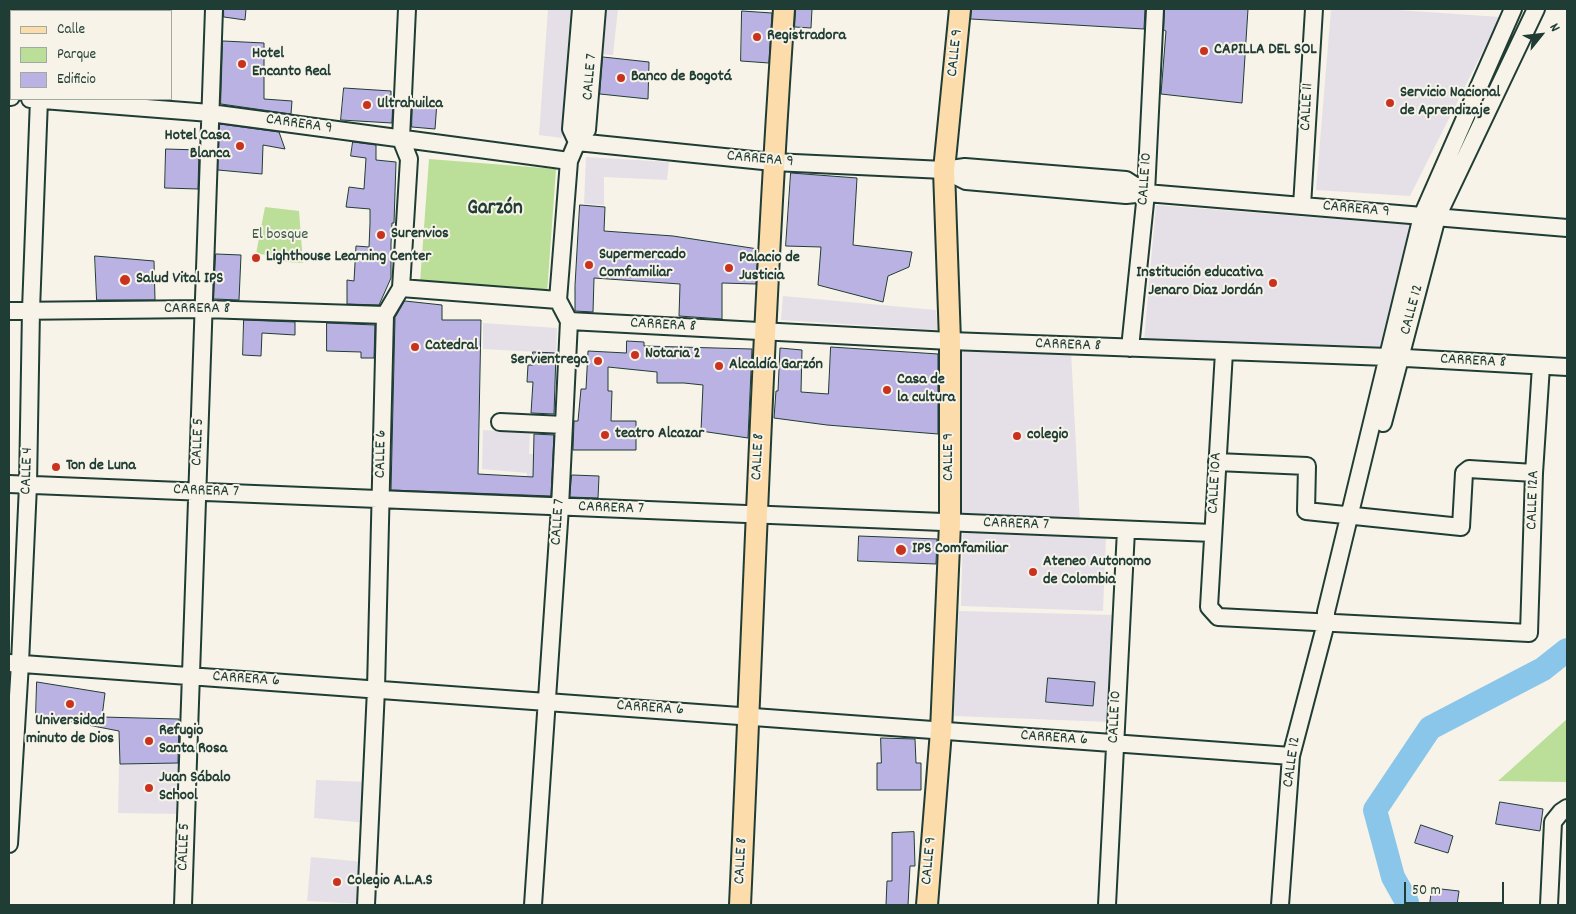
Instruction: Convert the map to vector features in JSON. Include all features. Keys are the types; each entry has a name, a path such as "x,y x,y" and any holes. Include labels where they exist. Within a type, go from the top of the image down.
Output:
{"main road":[{"name":"CALLE 8","path":"740,905 773,162 784,9"},
{"name":"CALLE 9","path":"927,905 941,731 950,523 950,341 944,170 960,9"}],"street":[{"name":"CALLE 5","path":"183,905 214,9"},
{"name":"CALLE 6","path":"366,905 376,690 385,315 401,288 409,159 401,139 407,9"},
{"name":"CALLE 7","path":"577,142 571,129 581,9"},
{"name":"CALLE 7","path":"558,300 569,161 577,142 587,130 597,9"},
{"name":"CALLE 10","path":"1130,348 1146,193 1155,9"},
{"name":"CALLE 11","path":"1302,206 1314,9"},
{"name":"CALLE 12","path":"1280,905 1291,756 1326,623 1326,612 1354,516 1430,216 1513,9"},
{"name":"CALLE 12","path":"1430,216 1536,9"},
{"name":"CALLE 4","path":"9,844 15,663 28,485 36,100"},
{"name":"CARRERA 9","path":"48,100 210,114 569,161"},
{"name":"CARRERA 9","path":"577,142 773,162 944,170 966,181 1024,179 1084,184 1126,195 1146,193 1567,228"},
{"path":"401,288 558,300 569,321"},
{"name":"CARRERA 8","path":"9,311 204,309 385,315"},
{"name":"CALLE 7","path":"533,905 560,507 569,321"},
{"name":"CARRERA 8","path":"569,321 950,341 1394,358 1567,368"},
{"name":"CALLE 10A","path":"1224,352 1209,607 1218,617 1326,623"},
{"name":"CALLE 12A","path":"1326,623 1529,634 1534,473 1541,366"},
{"path":"500,422 564,425"},
{"path":"1217,462 1307,466 1306,511 1461,527 1464,473 1466,471 1469,469 1534,473"},
{"name":"CARRERA 7","path":"9,484 1213,533"},
{"name":"CALLE 10","path":"1107,905 1126,530"},
{"name":"CARRERA 6","path":"15,663 1291,756"},
{"path":"1548,905 1553,822 1564,810"}],"shaded area":[{"path":"548,9 573,9 562,138 539,135"},
{"path":"599,9 618,9 613,55 594,54"},
{"name":"Servicio Nacional de Aprendizaje","path":"1331,9 1383,9 1500,17 1410,196 1316,190"},
{"path":"586,157 669,162 667,180 604,177 604,205 584,204"},
{"name":"Institución educativa Jenaro Diaz Jordán","path":"1156,205 1412,225 1381,352 1144,341"},
{"path":"783,296 936,310 938,330 781,320"},
{"path":"483,323 557,328 556,353 483,349"},
{"name":"colegio","path":"958,347 1071,351 1080,524 958,521"},
{"path":"483,430 530,432 529,454 557,455 556,498 526,497 527,473 482,469"},
{"name":"Ateneo Autonomo de Colombia","path":"963,531 1106,538 1103,611 961,606"},
{"path":"959,611 1114,615 1110,722 954,716"},
{"name":"Juan Sábalo School","path":"179,763 181,814 118,813 119,764"},
{"path":"316,780 369,782 367,823 314,818"},
{"name":"Colegio A.L.A.S","path":"311,857 365,862 364,904 307,901"}],"green space":[{"path":"429,159 556,169 547,293 420,283"},
{"name":"El bosque","path":"265,207 299,211 303,263 271,261 271,255 256,254"},
{"path":"1567,719 1567,782 1498,781"}],"building":[{"path":"224,9 246,9 245,20 224,17"},
{"path":"796,9 812,9 811,28 795,27"},
{"path":"972,9 1145,9 1144,29 971,19"},
{"name":"CAPILLA DEL SOL","path":"1165,9 1248,9 1242,103 1161,94 1166,31 1164,30"},
{"name":"Registradora","path":"742,11 772,13 769,63 741,61"},
{"name":"Hotel Encanto Real","path":"223,41 264,43 264,99 292,101 291,114 221,104"},
{"name":"Banco de Bogotá","path":"603,57 649,62 648,99 600,94"},
{"name":"Ultrahuilca","path":"344,88 391,91 391,97 393,97 392,123 341,120"},
{"path":"413,99 437,102 435,129 412,127"},
{"name":"Hotel Casa Blanca","path":"220,124 279,132 285,149 263,145 262,174 218,170"},
{"path":"353,142 376,145 376,160 396,162 391,278 379,305 347,304 347,280 354,281 356,246 369,247 370,223 370,209 346,207 349,187 364,189 366,158 351,156"},
{"path":"166,149 199,150 198,189 165,188"},
{"path":"791,173 857,178 853,245 912,252 909,267 888,276 883,302 818,285 821,247 786,246"},
{"path":"580,205 605,207 604,231 673,236 758,249 756,284 722,283 722,319 679,316 680,284 594,278 593,312 575,311"},
{"name":"Lighthouse Learning Center","path":"216,254 241,255 239,300 214,299"},
{"name":"Salud Vital IPS","path":"95,256 154,261 155,300 97,300"},
{"path":"405,301 442,305 442,320 481,320 478,474 533,477 534,434 554,435 551,496 391,490 395,318"},
{"path":"244,320 295,322 295,335 262,333 261,356 243,355"},
{"path":"327,323 375,325 374,358 361,358 361,352 327,351"},
{"path":"627,341 644,342 644,346 752,349 748,438 701,431 703,385 657,383 657,372 608,367 608,391 612,391 611,421 636,421 636,450 573,450 574,421 578,421 581,389 586,389 588,351 626,353"},
{"name":"Casa de la cultura","path":"831,347 938,354 938,434 827,425 774,418 776,391 778,391 780,348 802,350 801,392 828,394"},
{"path":"533,352 556,353 554,414 531,413 533,382 527,382 528,365 533,365"},
{"path":"572,475 599,476 598,498 570,497"},
{"name":"IPS Comfamiliar","path":"859,536 937,539 936,564 858,561"},
{"path":"1048,678 1095,682 1093,706 1046,702"},
{"path":"37,682 105,693 102,717 179,719 178,763 120,764 119,731 36,715"},
{"path":"881,738 915,739 916,763 921,763 921,790 877,790 877,763 881,763"},
{"path":"1500,802 1543,809 1540,831 1496,824"},
{"path":"1421,825 1453,836 1448,853 1415,843"},
{"path":"914,832 915,866 910,866 908,905 886,905 887,881 892,881 892,833"},
{"path":"1432,888 1459,891 1457,905 1430,905"}],"waterway":[{"path":"1407,905 1393,877 1375,810 1430,728 1543,669 1567,650"}],"place":[{"name":"Registradora","path":"757,37"},
{"name":"CAPILLA DEL SOL","path":"1204,51"},
{"name":"Hotel Encanto Real","path":"242,64"},
{"name":"Banco de Bogotá","path":"621,78"},
{"name":"Servicio Nacional de Aprendizaje","path":"1390,103"},
{"name":"Ultrahuilca","path":"367,105"},
{"name":"Hotel Casa Blanca","path":"240,146"},
{"name":"Surenvios","path":"381,235"},
{"name":"Lighthouse Learning Center","path":"256,258"},
{"name":"Supermercado Comfamiliar","path":"589,265"},
{"name":"Palacio de Justicia","path":"729,268"},
{"name":"Salud Vital IPS","path":"125,280"},
{"name":"Institución educativa Jenaro Diaz Jordán","path":"1273,283"},
{"name":"Catedral","path":"415,347"},
{"name":"Notaria 2","path":"635,355"},
{"name":"Servientrega","path":"598,361"},
{"name":"Alcaldía Garzón","path":"719,366"},
{"name":"Casa de la cultura","path":"887,390"},
{"name":"teatro Alcazar","path":"605,435"},
{"name":"colegio","path":"1017,436"},
{"name":"Ton de Luna","path":"56,467"},
{"name":"IPS Comfamiliar","path":"901,550"},
{"name":"Ateneo Autonomo de Colombia","path":"1033,572"},
{"name":"Universidad minuto de Dios","path":"70,704"},
{"name":"Refugio Santa Rosa","path":"149,741"},
{"name":"Juan Sábalo School","path":"149,788"},
{"name":"Colegio A.L.A.S","path":"337,882"}],"district":[{"name":"Garzón","path":"495,210"}]}
